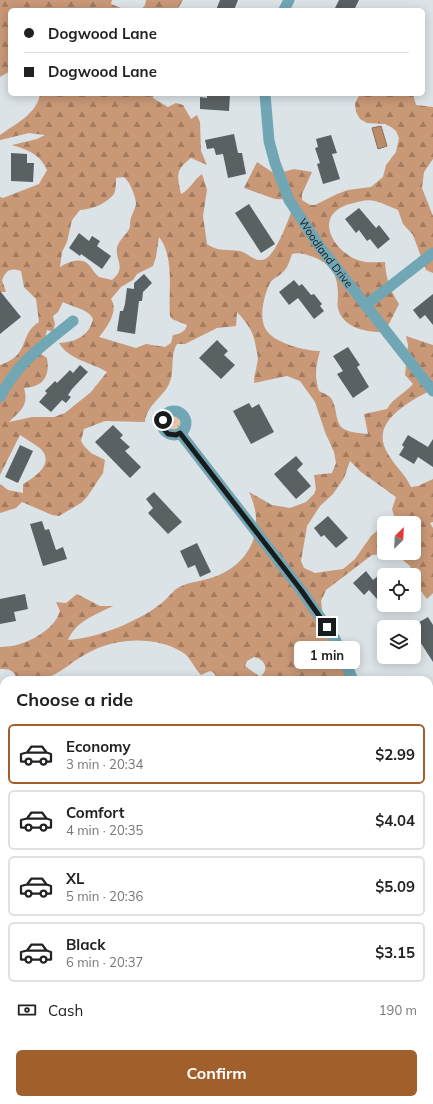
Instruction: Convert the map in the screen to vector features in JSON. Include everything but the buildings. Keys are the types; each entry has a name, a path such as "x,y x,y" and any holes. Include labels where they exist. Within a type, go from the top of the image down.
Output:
{"street":[{"name":"Woodland Drive","path":"265,96 269,142 276,169 289,200 320,247 433,391"},
{"path":"366,305 433,253"},
{"path":"0,397 11,377 21,365 73,321"},
{"path":"180,433 306,596 335,639 351,676"}],"shaded area":[{"path":"381,126 387,146 378,149 372,128"},
{"path":"174,414 180,417 183,423 180,429 174,432 168,429 165,423 168,417"}],"green space":[{"path":"0,0 112,0 111,4 121,8 8,8 8,72 0,77"},
{"path":"146,0 183,0 178,8 143,8"},
{"path":"39,96 154,96 153,98 168,107 176,103 183,105 191,119 197,115 200,122 201,151 207,165 191,158 182,166 178,174 181,194 187,190 202,174 207,190 203,216 207,244 211,247 219,249 240,251 259,260 267,258 278,244 295,200 275,199 244,188 257,162 275,174 294,169 312,172 302,194 302,200 310,205 315,205 348,190 371,187 383,177 386,165 396,152 399,138 396,131 385,124 367,123 360,119 356,112 355,103 359,96 414,96 416,105 433,107 433,159 424,172 422,188 433,216 433,273 426,270 413,235 403,224 398,210 375,201 361,201 340,208 332,215 329,223 330,232 334,242 341,250 351,257 363,262 385,262 389,284 399,304 389,324 381,332 368,331 349,324 340,314 338,308 338,289 336,277 330,268 316,258 295,253 292,254 289,263 281,274 270,283 262,312 265,328 275,338 298,348 320,351 316,371 316,381 319,391 330,397 333,401 339,424 342,428 351,432 368,434 364,414 387,409 392,402 413,384 405,375 408,345 406,336 433,345 433,389 413,400 394,414 387,423 383,432 383,443 388,454 411,487 418,486 433,479 433,522 430,523 433,528 433,593 427,599 421,591 421,568 411,568 403,560 421,560 421,516 394,516 392,509 396,497 361,472 350,461 344,478 333,494 320,506 307,526 301,561 304,568 315,573 343,569 355,559 371,536 377,531 377,555 372,555 326,590 321,601 323,617 347,676 261,676 265,671 265,665 261,660 254,657 247,661 245,666 259,676 216,676 210,671 201,675 187,656 182,652 159,643 146,641 121,642 97,649 81,657 52,676 16,676 11,671 0,669 0,647 8,647 27,642 44,632 57,619 60,611 56,602 66,603 77,594 100,606 113,606 81,623 71,633 68,640 80,639 105,632 131,622 154,609 181,586 214,577 227,571 238,563 252,543 256,518 254,505 249,492 272,505 290,508 306,502 314,494 316,489 314,475 332,473 336,463 334,452 325,432 315,402 300,381 287,376 254,383 258,356 254,337 250,328 237,312 236,326 217,328 185,344 177,344 173,354 172,375 168,386 148,412 145,422 105,421 84,429 81,441 84,446 91,453 105,460 103,473 87,497 81,503 59,516 52,515 22,502 16,508 0,513 0,484 8,490 23,493 23,484 41,470 46,460 41,449 20,435 0,475 0,365 10,361 16,356 28,333 39,322 36,299 24,287 21,271 10,270 6,274 2,280 6,292 0,292 0,197 3,198 39,184 47,170 41,160 33,153 12,145 37,139 45,135 29,133 0,140 0,135 30,113 35,107","holes":["124,177 135,196 136,203 130,227 119,242 117,248 120,268 119,272 112,280 99,277 85,262 70,262 60,267 62,252 67,242 72,220 80,210 98,205 111,198 115,192 116,178","159,237 164,245 170,275 170,316 172,319 187,325 184,331 173,335 171,343 165,347 146,344 136,348 99,337 113,314 114,309 111,299 121,287 133,280 137,274 153,266","63,302 84,311 93,319 85,334 71,341 59,343 63,349 74,357 107,372 91,392 65,413 54,417 32,417 9,422 25,404 24,388 41,383 46,375 48,364 47,358 41,354 47,330 53,332 55,324 53,316 58,312"]}],"route":[{"path":"163,420 162,424 165,431 172,435 180,433 301,590 327,627"}]}
